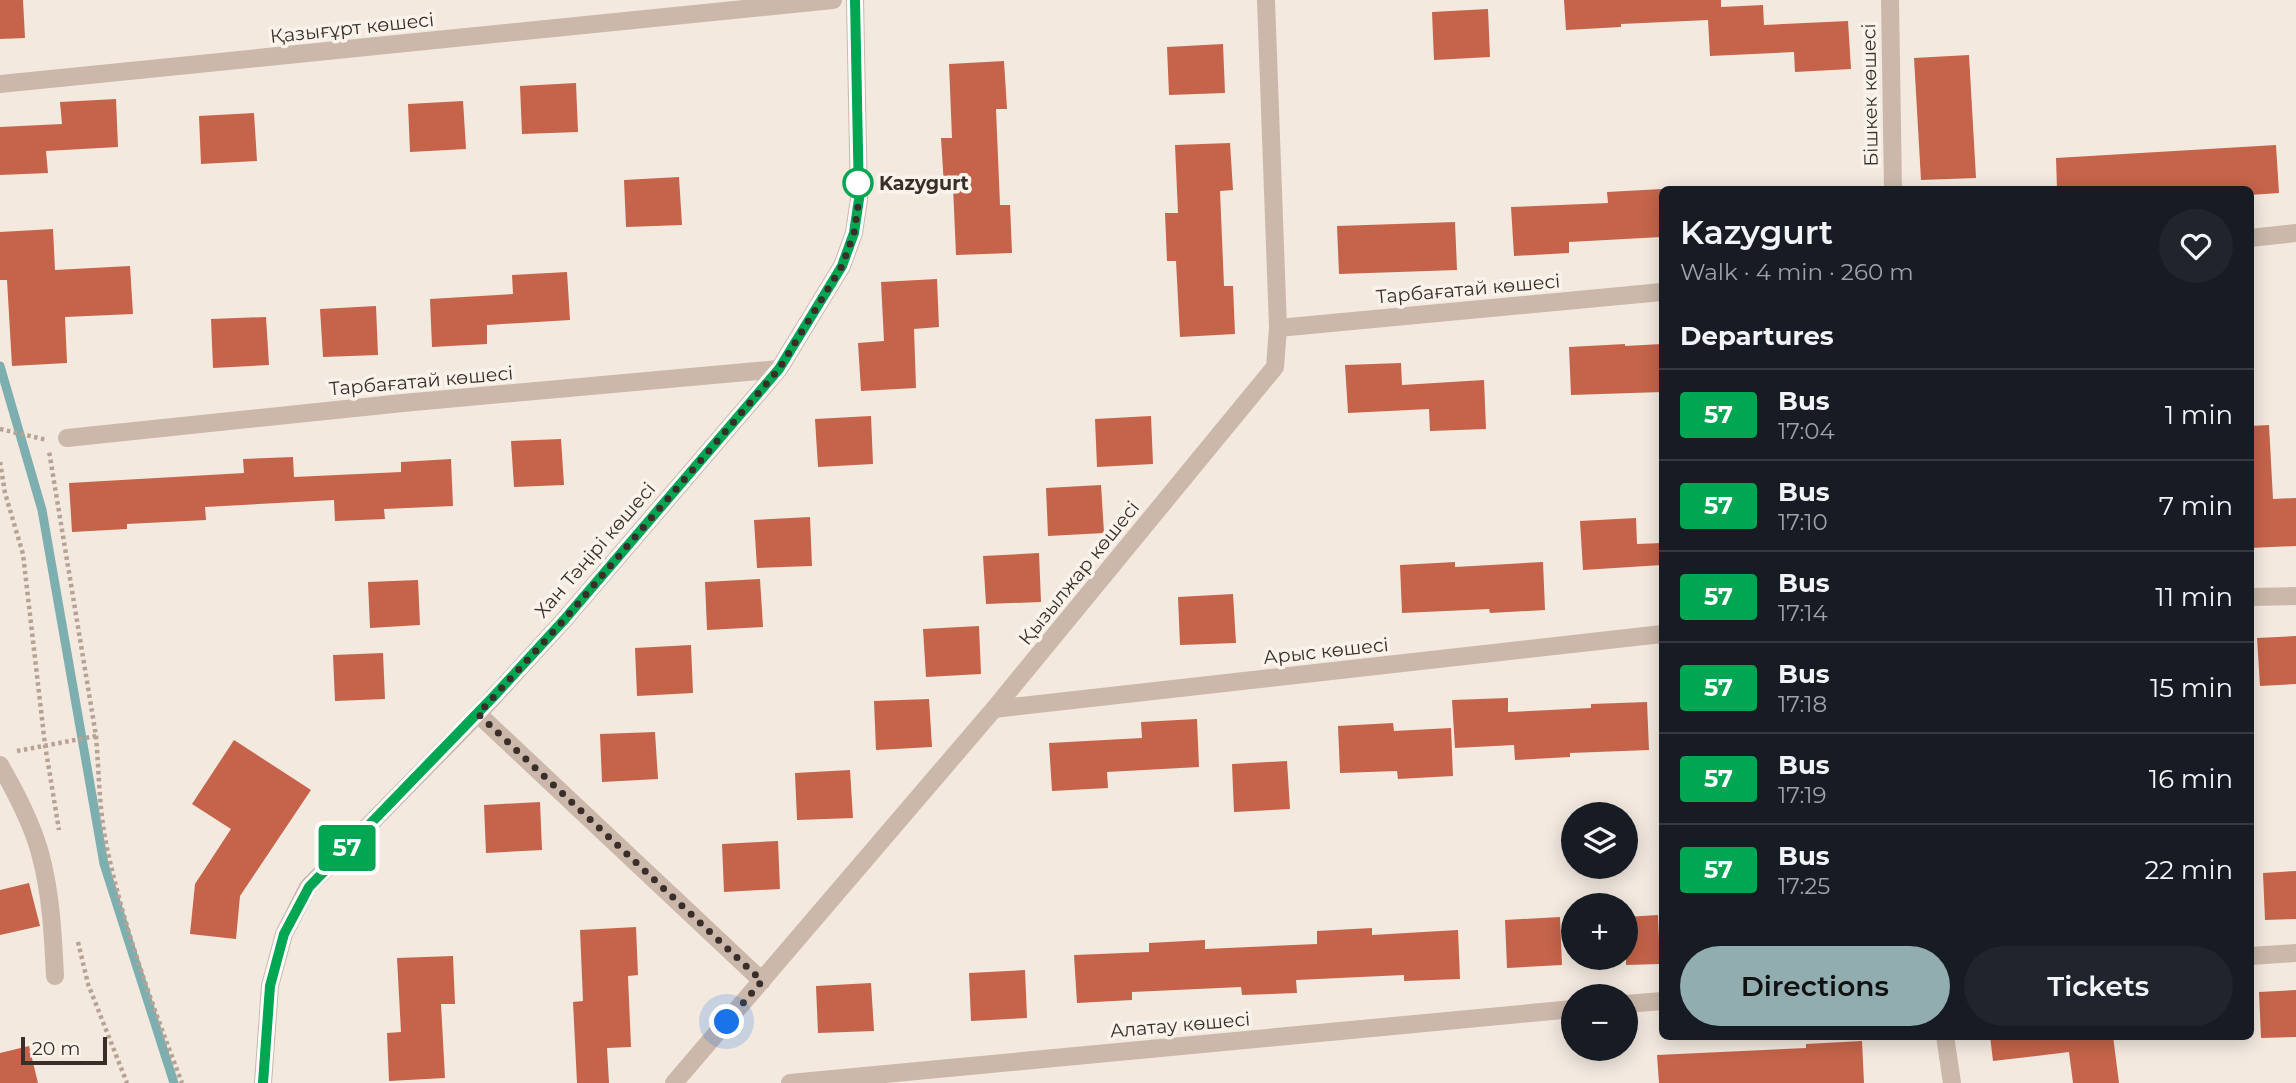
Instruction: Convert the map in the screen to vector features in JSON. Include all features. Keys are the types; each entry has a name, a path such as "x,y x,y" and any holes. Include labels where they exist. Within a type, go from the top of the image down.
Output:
{"street":[{"name":"Қазығұрт көшесі","path":"0,84 833,0"},
{"name":"Хан Тәңірі көшесі","path":"263,1083 270,986 284,934 309,887 478,714 564,620 779,369 842,266 854,233 859,199 855,0"},
{"name":"Қызылжар көшесі","path":"674,1083 994,709 1275,367 1278,328 1266,0"},
{"name":"Бішкек көшесі","path":"1890,0 1893,186"},
{"path":"2254,238 2296,233"},
{"name":"Тарбағатай көшесі","path":"1278,328 1659,292"},
{"name":"Тарбағатай көшесі","path":"67,438 403,403 779,369"},
{"path":"2254,597 2296,596"},
{"name":"Арыс көшесі","path":"994,709 1659,635"},
{"path":"478,714 762,981"},
{"path":"6,759 13,788 40,852 52,916 55,976"},
{"path":"2254,956 2296,953"},
{"path":"1638,1003 1659,1001"},
{"name":"Алатау көшесі","path":"790,1083 1561,1010"},
{"path":"1946,1040 1952,1083"}],"path":[{"path":"0,429 34,438"},
{"path":"47,440 94,736 105,840 121,906 147,991 182,1083"},
{"path":"0,462 5,493 23,554 60,836"},
{"path":"6,759 48,744 94,736"},
{"path":"77,936 88,985 127,1083"}],"building":[{"path":"0,0 23,0 25,38 0,39"},
{"path":"1564,0 1721,0 1721,7 1763,5 1764,25 1848,21 1851,69 1795,72 1794,52 1710,56 1708,20 1621,24 1621,27 1566,30"},
{"path":"1488,9 1490,57 1434,60 1432,12"},
{"path":"1223,44 1225,93 1169,95 1167,47"},
{"path":"1969,55 1976,178 1921,180 1914,58"},
{"path":"1004,61 1007,109 996,109 1000,205 1010,205 1012,253 956,255 953,186 944,186 941,138 952,138 949,64"},
{"path":"576,83 578,132 522,134 520,86"},
{"path":"116,99 118,147 46,151 48,173 0,175 0,127 62,124 60,102"},
{"path":"463,101 466,149 410,152 408,104"},
{"path":"254,113 257,161 201,164 199,116"},
{"path":"1230,143 1233,190 1220,191 1224,286 1233,286 1235,334 1180,337 1176,261 1167,261 1165,213 1178,213 1175,145"},
{"path":"2276,145 2279,193 2254,195 2254,186 2057,186 2056,158"},
{"path":"679,177 682,225 626,227 624,180"},
{"path":"1659,189 1659,237 1569,242 1569,253 1514,256 1511,207 1608,203 1607,192"},
{"path":"1455,222 1457,270 1339,274 1337,226"},
{"path":"53,229 55,270 130,266 133,314 65,317 67,363 12,366 7,280 0,280 0,232"},
{"path":"567,272 570,320 487,325 487,344 432,347 430,299 513,294 512,275"},
{"path":"937,279 939,327 914,329 916,388 861,391 858,343 884,341 881,282"},
{"path":"376,306 378,355 323,357 320,309"},
{"path":"266,317 269,365 213,368 211,319"},
{"path":"1659,344 1659,392 1571,395 1569,347"},
{"path":"1401,363 1402,385 1484,380 1486,429 1430,431 1429,409 1348,413 1345,365"},
{"path":"871,416 873,464 818,467 815,419"},
{"path":"1151,416 1153,464 1097,467 1095,419"},
{"path":"2269,425 2273,499 2296,498 2296,546 2254,548 2254,426"},
{"path":"561,439 564,485 514,487 511,441"},
{"path":"293,457 294,477 401,472 401,462 451,459 453,506 384,509 385,519 335,521 334,500 205,507 206,520 127,524 127,529 72,532 69,483 244,473 243,459"},
{"path":"1101,485 1104,533 1048,536 1046,488"},
{"path":"810,517 812,566 757,568 754,520"},
{"path":"1636,518 1637,544 1659,543 1659,565 1583,570 1580,521"},
{"path":"1039,553 1041,602 986,604 983,556"},
{"path":"1455,562 1455,567 1543,562 1545,610 1490,613 1489,609 1402,613 1400,565"},
{"path":"760,579 763,627 707,630 705,582"},
{"path":"418,580 420,625 370,628 368,582"},
{"path":"1233,594 1236,643 1180,645 1178,597"},
{"path":"979,626 981,674 926,677 923,629"},
{"path":"2296,636 2296,684 2260,686 2257,638"},
{"path":"691,645 693,693 637,696 635,648"},
{"path":"383,653 385,699 335,701 333,655"},
{"path":"1508,698 1508,712 1647,702 1649,750 1570,753 1570,757 1515,760 1514,745 1455,748 1452,700"},
{"path":"929,699 932,747 876,750 874,701"},
{"path":"1197,719 1199,767 1107,772 1108,788 1052,791 1049,743 1142,738 1141,722"},
{"path":"1393,723 1394,731 1451,728 1453,776 1398,779 1397,771 1340,773 1338,726"},
{"path":"655,732 658,779 602,782 600,734"},
{"path":"234,740 311,790 240,896 236,939 190,934 195,884 231,829 192,804"},
{"path":"1287,761 1290,809 1234,812 1232,764"},
{"path":"850,770 853,818 797,820 795,773"},
{"path":"540,802 542,850 486,853 484,805"},
{"path":"778,841 780,889 724,892 722,844"},
{"path":"2296,871 2296,919 2265,920 2263,873"},
{"path":"29,883 40,926 0,935 0,890"},
{"path":"1658,915 1659,964 1638,965 1638,916"},
{"path":"1560,917 1561,965 1507,968 1505,920"},
{"path":"636,927 638,975 628,976 631,1047 607,1048 609,1083 577,1083 573,1002 583,1001 580,930"},
{"path":"1372,928 1372,935 1458,930 1460,979 1404,981 1404,975 1296,980 1297,993 1242,995 1241,987 1132,992 1132,1000 1077,1003 1074,955 1149,952 1149,943 1205,940 1205,949 1317,944 1317,931"},
{"path":"453,956 455,1004 441,1004 445,1078 389,1081 387,1033 401,1032 397,958"},
{"path":"1025,970 1027,1018 971,1021 969,973"},
{"path":"871,983 874,1031 818,1033 816,986"},
{"path":"2296,990 2296,1037 2261,1038 2259,992"},
{"path":"1990,1040 2114,1040 2119,1083 2073,1083 2069,1052 1993,1061"},
{"path":"1862,1041 1864,1083 1659,1083 1657,1055 1806,1048 1806,1044"},
{"path":"29,1046 38,1083 0,1083 0,1053"}],"waterway":[{"path":"0,366 42,510 104,864 174,1083"}],"bus line":[{"name":"57","path":"263,1083 270,986 284,934 309,887 478,714 564,620 779,369 842,266 854,233 859,199 855,0"}],"place":[{"name":"Kazygurt","path":"858,183"}],"route":[{"path":"727,1022 762,981 478,714 564,620 779,369 842,266 854,233 859,199 858,174 858,183"}]}
